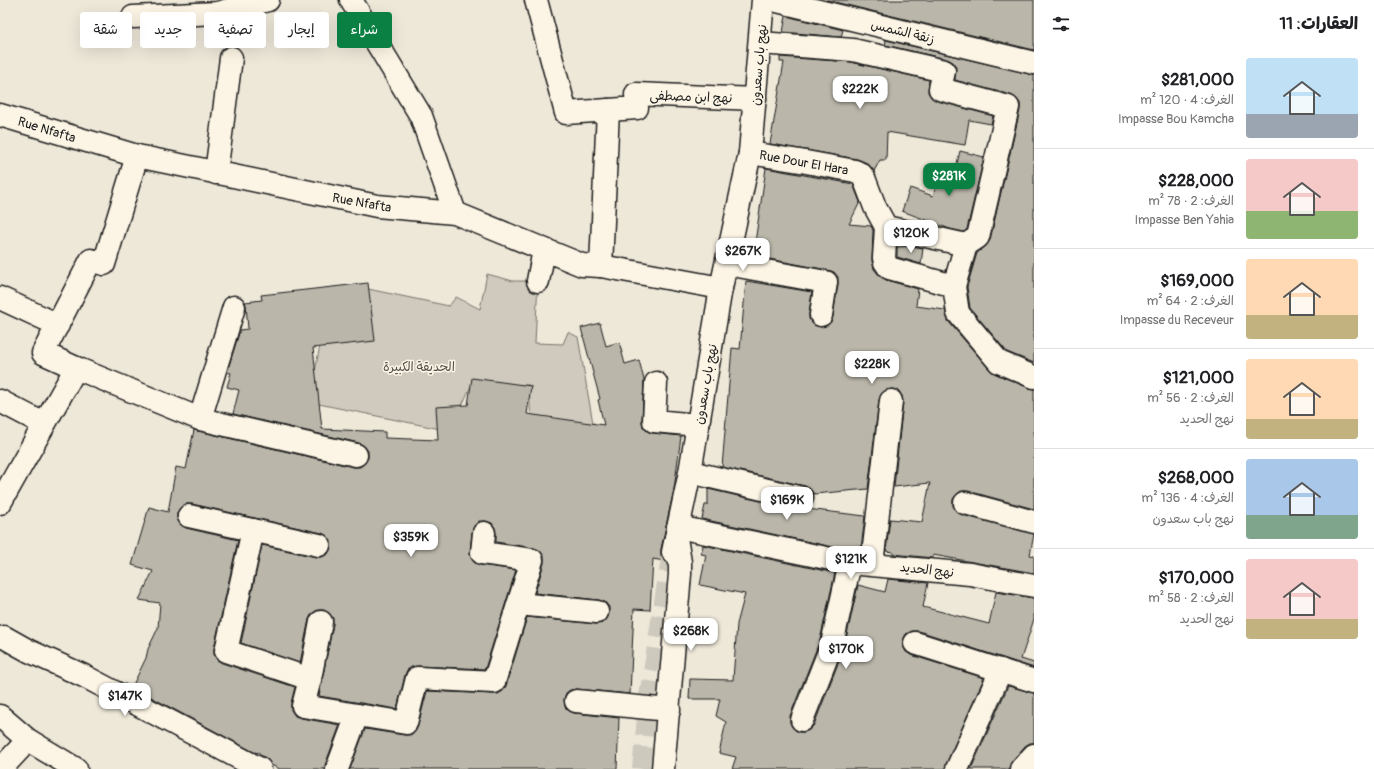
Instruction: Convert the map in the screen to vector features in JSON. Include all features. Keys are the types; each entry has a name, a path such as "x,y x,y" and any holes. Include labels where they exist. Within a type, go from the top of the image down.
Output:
{"street":[{"path":"133,17 217,12 268,0"},
{"path":"351,0 421,116 455,213"},
{"name":"نهج ابن مصطفى","path":"536,0 566,113 638,108 636,94 755,99"},
{"name":"نهج باب سعدون","path":"663,769 680,574 680,562 675,539 690,472 722,288 750,153 763,0"},
{"name":"زنقة الشمس","path":"773,0 1034,63"},
{"path":"760,43 853,50 944,71 940,89 1008,107 978,237 966,245 954,286 958,313 999,362 1034,377"},
{"path":"216,173 231,58"},
{"path":"601,266 608,110"},
{"name":"Rue Nfafta","path":"0,114 137,156 377,206 455,213 582,265 601,266 722,288"},
{"name":"Rue Dour El Hara","path":"750,153 856,171 864,178 875,207 886,227"},
{"path":"137,156 104,264 91,260 43,353 200,419 356,455"},
{"path":"954,286 889,268 884,258 886,227 966,245"},
{"path":"538,281 544,250"},
{"path":"727,264 826,282 821,315"},
{"path":"0,298 58,325"},
{"path":"200,419 234,307"},
{"path":"0,503 76,368"},
{"path":"656,383 654,421 698,425"},
{"path":"0,400 44,424"},
{"path":"872,564 891,401"},
{"path":"690,472 802,498"},
{"path":"965,502 1034,522"},
{"path":"189,516 319,545"},
{"path":"253,530 226,651 310,679"},
{"path":"321,622 303,706 406,723 417,678 494,682 532,560 482,553 484,532"},
{"name":"نهج الحديد","path":"675,539 850,563 970,574 1034,586"},
{"path":"802,720 832,644 850,563"},
{"path":"519,604 597,612"},
{"path":"4,637 29,651 84,676 260,769"},
{"path":"915,643 1034,681"},
{"path":"957,769 1001,670"},
{"path":"576,701 669,710"},
{"path":"337,769 357,715"},
{"path":"0,716 28,740 76,769"},
{"path":"1,769 28,740"},
{"path":"1021,769 1034,755"}],"green space":[{"name":"الحديقة الكبيرة","path":"487,274 513,281 538,281 535,343 563,344 568,332 578,337 594,429 531,424 529,385 471,386 450,431 309,402 322,335 368,289 449,306 456,297 480,309"}],"building":[{"path":"826,0 1034,0 1034,50"},
{"path":"786,16 843,30 841,37 783,32"},
{"path":"886,40 1034,75 1034,363 1007,352 970,308 967,287 977,253 985,247 990,240 1020,110 1020,103 1011,95 955,80 956,67 953,62 947,59 885,45"},
{"path":"780,57 851,62 929,80 928,92 932,98 937,101 993,116 991,124 969,120 965,145 887,132 886,160 880,160 874,171 867,163 857,159 770,144 784,62 780,62"},
{"path":"960,151 984,157 967,229 964,232 950,229 902,211 910,188 933,196 937,183 951,188"},
{"path":"766,168 853,184 860,202 849,224 871,226 873,230 872,261 874,269 879,275 886,280 918,289 916,306 945,310 948,321 990,370 1034,389 1034,509 968,491 961,491 957,494 953,499 953,506 956,511 962,515 1034,534 1030,555 1034,556 1034,573 933,555 933,558 893,554 893,552 886,551 890,519 922,522 930,483 894,487 903,402 899,391 893,389 886,390 881,394 879,400 868,489 814,494 805,486 722,467 732,348 740,349 746,281 812,292 809,319 814,325 820,327 826,326 831,322 838,284 838,277 834,272 828,270 753,256"},
{"path":"912,246 923,248 921,264 897,257 897,247"},
{"path":"368,283 375,341 313,348 322,429 385,432 385,438 438,440 436,407 468,405 472,378 531,386 527,414 604,425 598,400 600,399 581,328 600,323 606,346 619,342 625,364 639,360 644,380 643,427 652,433 681,436 674,489 661,549 661,555 664,561 653,559 650,610 634,609 630,694 577,689 570,690 566,693 564,699 565,707 574,713 619,718 617,769 350,769 365,729 404,735 410,735 415,732 427,691 498,694 503,691 506,686 527,617 596,624 602,623 607,619 609,607 605,602 599,600 535,593 544,563 544,556 540,551 534,548 496,542 495,528 492,523 486,521 479,521 474,526 470,552 471,558 475,563 480,565 516,570 485,669 412,667 407,670 405,675 397,709 319,696 333,624 333,618 324,610 317,610 309,619 300,663 241,643 262,545 322,557 328,554 331,548 331,541 327,536 322,533 192,504 185,504 180,508 177,513 177,519 181,525 186,528 238,540 214,648 214,655 217,660 222,663 295,687 291,710 295,716 340,725 325,765 325,769 280,769 271,765 266,758 259,754 260,753 254,752 132,687 158,628 160,603 139,600 153,571 132,565 149,507 168,512 176,467 186,469 194,430 353,467 360,467 368,458 368,451 359,443 233,414 239,390 227,387 231,373 227,372 240,330 248,329 245,302 262,300 261,295"},
{"path":"708,489 799,510 807,509 865,516 861,549 858,548 857,551 852,551 702,519 705,505 708,505"},
{"path":"703,545 835,573 820,640 790,716 792,727 798,732 809,730 814,725 844,648 858,585 885,592 888,579 928,583 923,607 989,624 996,592 1034,598 1034,619 1021,659 1034,663 1034,668 919,631 912,631 906,634 903,640 903,646 906,652 911,655 984,678 945,769 732,769 736,757 719,753 726,722 716,716 720,699 689,699 690,679 733,680 737,624 745,594 700,585 706,555 701,554"},
{"path":"1008,686 1034,693 1034,743 1030,743 1025,746 1012,761 1009,769 971,769"}],"tunnel":[{"path":"643,769 650,697 673,552"}]}
